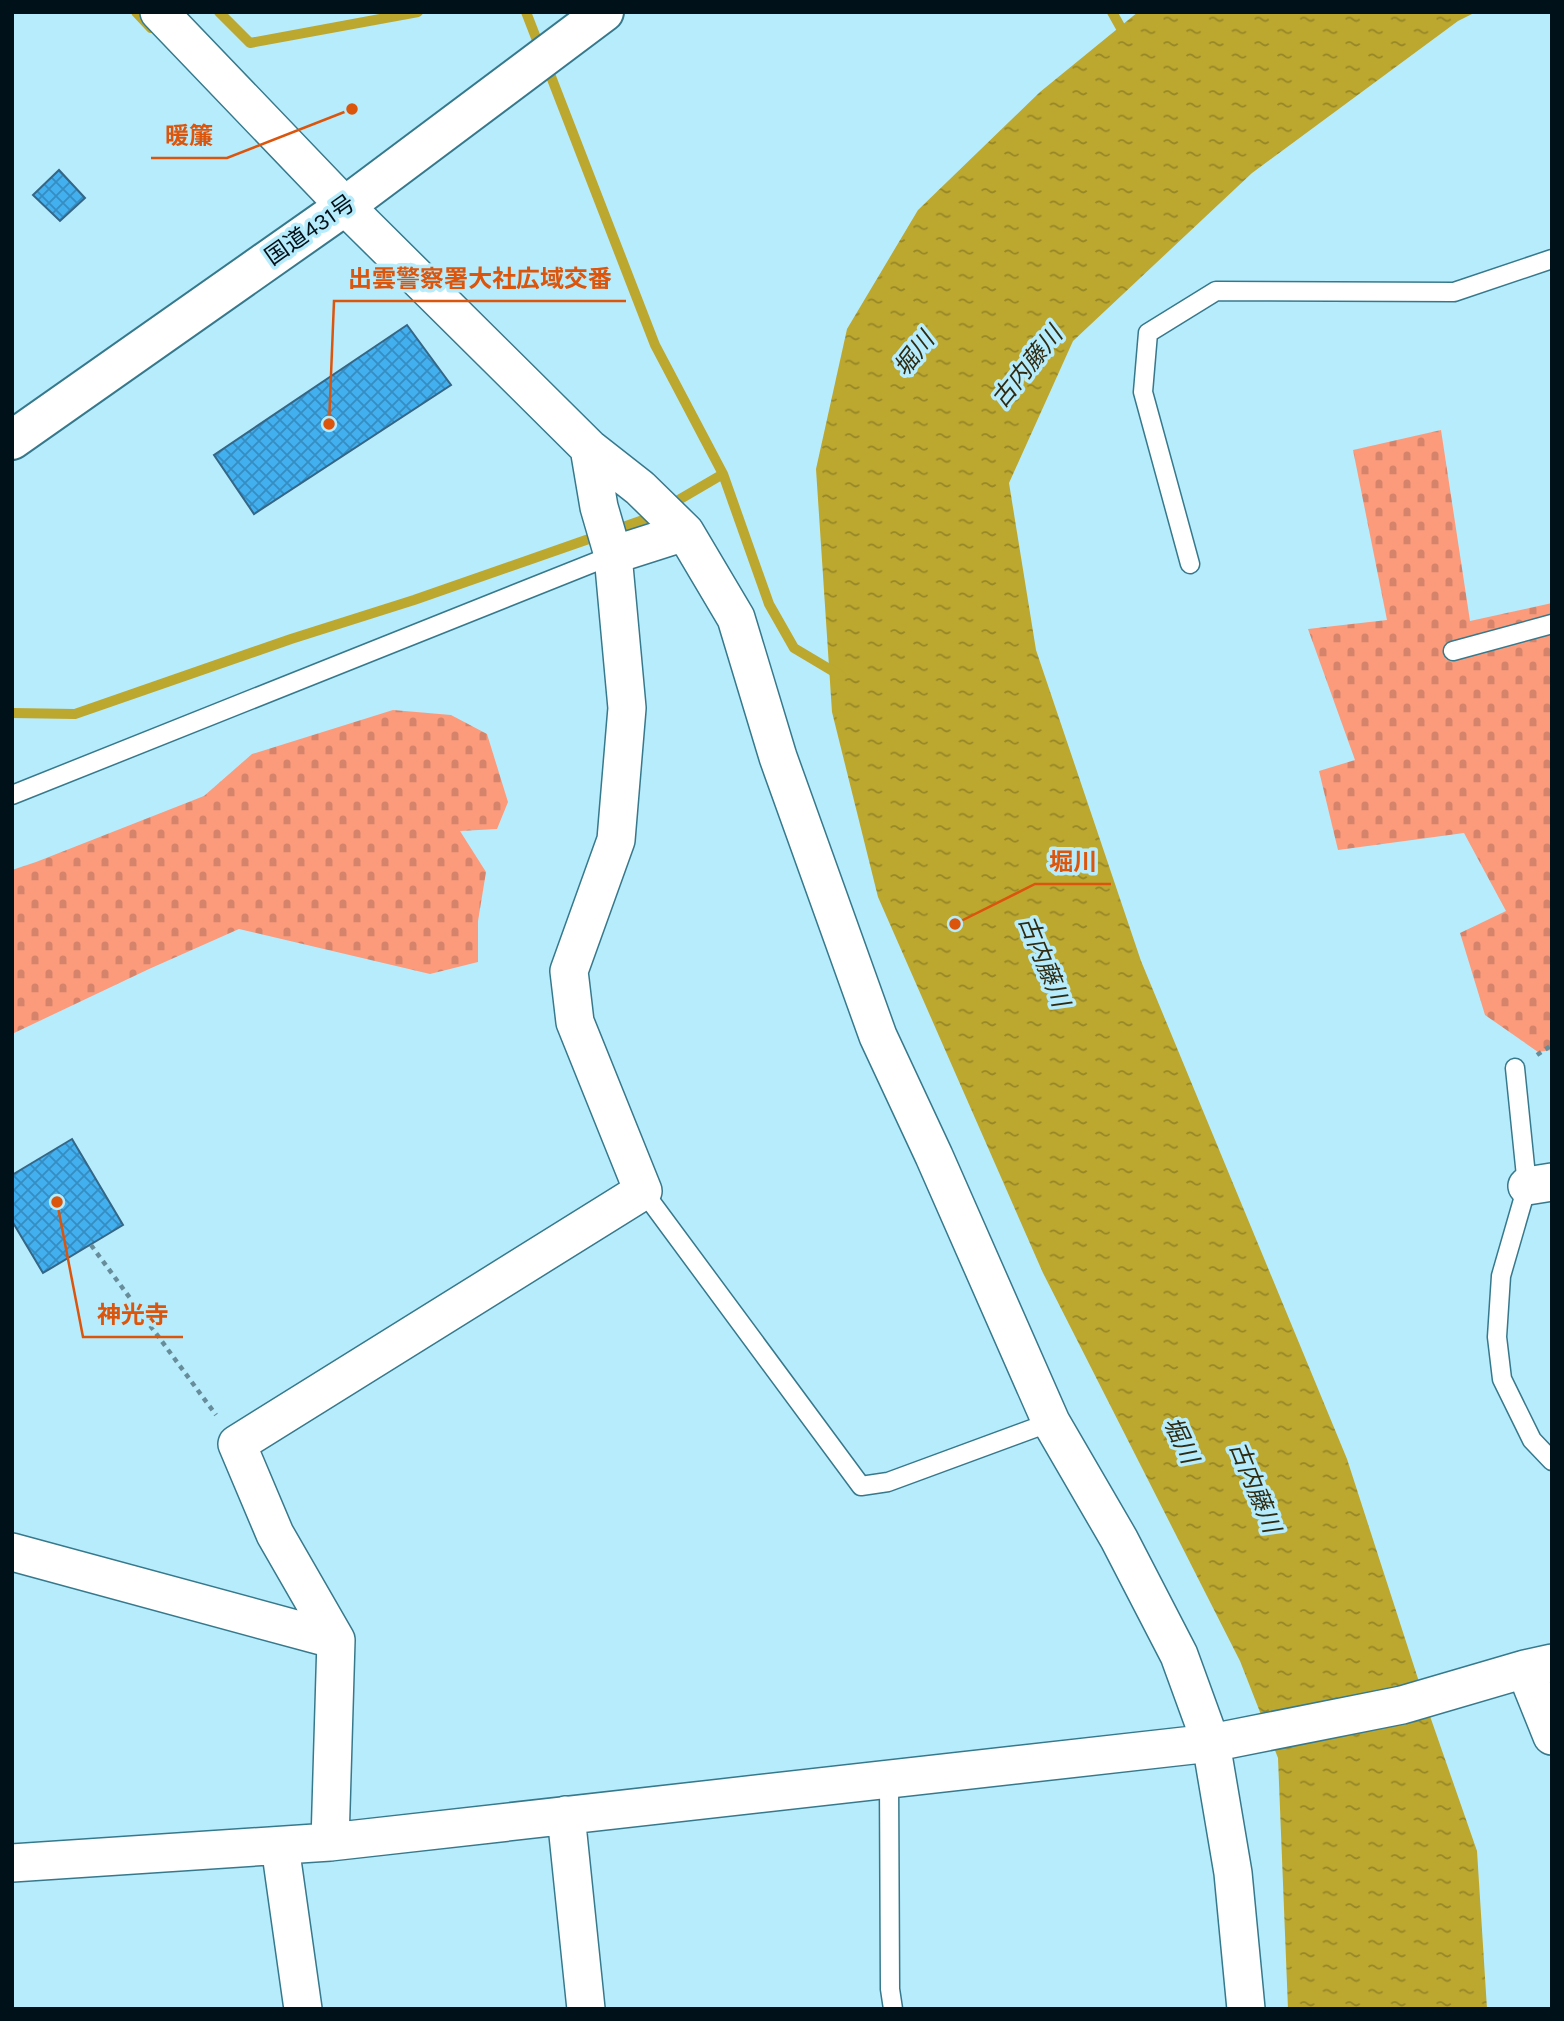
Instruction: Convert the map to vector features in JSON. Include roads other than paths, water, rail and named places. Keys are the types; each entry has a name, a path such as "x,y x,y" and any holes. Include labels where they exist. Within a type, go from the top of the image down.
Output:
{"highway":[{"name":"国道431号","path":"12,440 345,206 604,12"}],"street":[{"path":"159,12 345,206 589,449 646,493 681,527 736,618 778,757 878,1036 1051,1422 1119,1539 1179,1656 1211,1743 1233,1873 1246,2009"},
{"path":"330,1842 336,1640 275,1534 237,1444 643,1191 575,1022 569,971 616,840 627,708 606,532 589,449"},
{"path":"606,532 646,493"},
{"path":"606,532 681,527"},
{"path":"12,1552 336,1640"},
{"path":"12,1863 330,1842 1211,1743 1402,1705 1539,1666 1552,1736"},
{"path":"566,1815 586,2009"},
{"path":"280,1846 303,2009"}],"lane":[{"path":"1190,564 1143,392 1148,333 1216,291 1454,292 1552,259"},
{"path":"12,794 606,532"},
{"path":"1453,651 1552,624"},
{"path":"1515,1068 1539,1184 1501,1276 1497,1337 1502,1379 1532,1440 1552,1461"},
{"path":"643,1191 860,1486 888,1482 1051,1422"},
{"path":"889,1779 890,1989 893,2009"}],"water":[{"name":"古内藤川","path":"1138,12 1476,12 1458,21 1252,173 1073,341 1009,483 1036,650 1141,961 1347,1459 1431,1719 1477,1851 1487,2009 1288,2009 1278,1758 1240,1661 1043,1273 878,897 832,712 816,469 847,329 918,210 1040,92"}],"waterway":[{"path":"136,12 151,28"},
{"path":"219,12 250,43 418,12"},
{"path":"526,12 655,345 723,474"},
{"path":"1112,12 1126,37"},
{"path":"12,713 75,714 646,519 723,474 769,604 794,648 841,676"}],"place":[{"name":"暖簾","path":"352,109"},
{"name":"出雲警察署大社広域交番","path":"329,424"},
{"name":"堀川","path":"955,924"},
{"name":"神光寺","path":"57,1202"}]}
